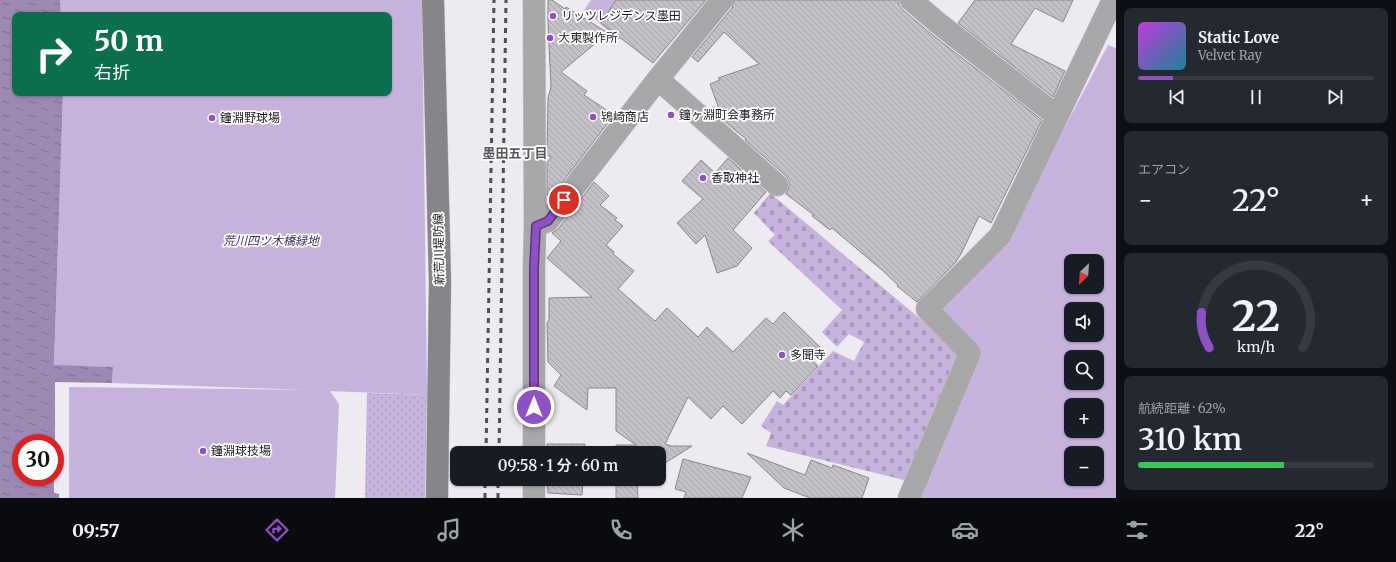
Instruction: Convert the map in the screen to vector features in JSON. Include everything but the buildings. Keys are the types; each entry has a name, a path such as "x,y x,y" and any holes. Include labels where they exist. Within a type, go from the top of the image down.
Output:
{"main road":[{"name":"新荒川堤防線","path":"433,0 440,282 437,498"}],"street":[{"path":"534,0 536,226 534,268 534,446"},
{"path":"536,226 548,221 658,79 722,0"},
{"path":"911,0 938,23 1057,116"},
{"path":"909,498 970,353 927,309 1000,236 1113,0"},
{"path":"658,79 777,185"},
{"path":"534,486 534,498"}],"green space":[{"name":"荒川四ツ木橋緑地","path":"60,0 422,0 427,395 330,391 339,404 335,498 69,498 69,387 306,390 112,383 113,367 54,366 63,96 392,96 392,12 61,12"},
{"path":"591,0 647,0 619,40 584,10"},
{"path":"1108,45 1116,48 1116,498 920,498 951,414 982,353 939,308 1004,243"},
{"path":"770,193 961,353 908,481 766,446 771,433 761,426 777,401 783,405 833,351 854,361 864,342 849,334 837,347 822,332 842,310 768,241 775,235 754,213"},
{"path":"367,393 427,395 425,498 365,498"}],"water":[{"path":"0,0 60,0 61,12 12,12 12,96 63,96 54,365 113,367 112,383 55,382 55,434 12,434 12,486 54,486 54,493 59,494 59,498 0,498"}],"railway":[{"path":"486,446 494,0"},
{"path":"499,446 506,0"},
{"path":"485,486 485,498"},
{"path":"498,486 498,498"}],"place":[{"name":"リッツレジデンス墨田","path":"553,16"},
{"name":"大東製作所","path":"550,38"},
{"name":"鐘ヶ淵町会事務所","path":"671,115"},
{"name":"鴇崎商店","path":"593,117"},
{"name":"鐘淵野球場","path":"212,118"},
{"name":"香取神社","path":"703,178"},
{"name":"多聞寺","path":"782,355"},
{"name":"鐘淵球技場","path":"203,451"}],"district":[{"name":"墨田五丁目","path":"515,153"}],"route":[{"path":"534,407 534,268 536,226 548,221 564,200"}]}
